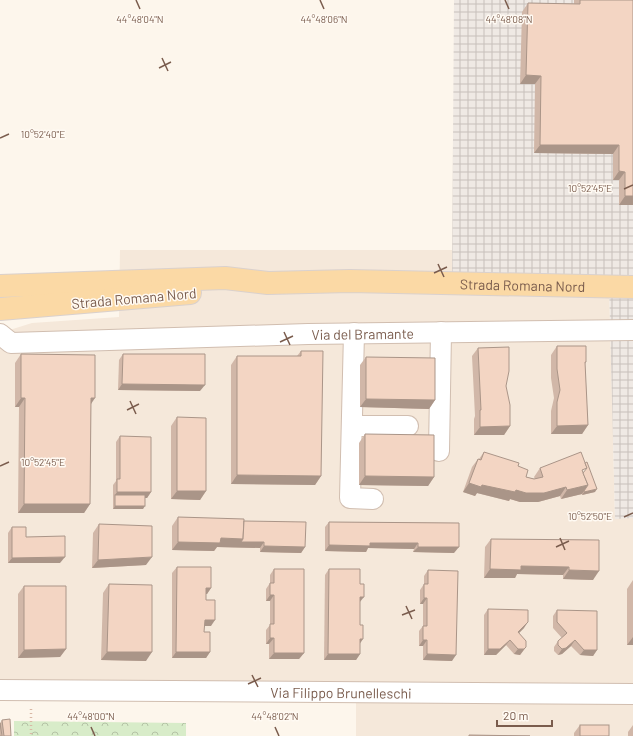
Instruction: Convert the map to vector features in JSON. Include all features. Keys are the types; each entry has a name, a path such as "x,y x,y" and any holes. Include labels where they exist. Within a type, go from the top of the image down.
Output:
{"main road":[{"name":"Strada Romana Nord","path":"0,286 225,278 268,283"},
{"name":"Strada Romana Nord","path":"0,309 225,290 268,283 350,281 633,287"}],"street":[{"name":"Via del Bramante","path":"0,334 11,342 354,333 633,330"},
{"path":"439,450 441,332"},
{"path":"354,333 350,498 373,499"},
{"path":"352,426 408,426"},
{"name":"Via Filippo Brunelleschi","path":"0,690 633,694"}],"path":[{"path":"31,691 31,736"}],"shaded area":[{"path":"454,0 633,0 633,518 615,519 609,284 452,280"},
{"path":"120,250 452,250 452,280 609,284 615,518 633,518 633,736 356,736 356,696 0,691 0,333 32,323 119,317"}],"green space":[{"path":"14,721 186,723 186,736 14,736"}],"building":[{"path":"580,0 633,0 633,196 625,196 625,172 619,171 619,145 540,145 541,76 526,75 528,3 580,4"},
{"path":"557,346 586,346 585,362 588,425 557,426 557,402 560,390 557,369"},
{"path":"509,347 509,371 506,386 510,405 510,426 480,427 481,410 478,348"},
{"path":"301,351 323,351 321,476 237,475 237,356 301,356"},
{"path":"21,354 95,355 95,398 91,398 90,504 24,504 25,398 21,398"},
{"path":"123,354 205,354 205,385 122,384"},
{"path":"366,357 435,358 435,400 366,399"},
{"path":"177,417 206,418 206,491 177,491"},
{"path":"365,434 434,435 434,477 365,476"},
{"path":"120,436 151,437 151,492 117,492 117,479 120,479"},
{"path":"484,452 519,463 518,466 528,470 526,477 534,479 543,477 540,468 581,452 587,468 582,470 588,485 567,490 566,487 544,493 526,493 482,485 481,487 469,483 478,459 481,460"},
{"path":"587,462 597,489 584,492 588,485 583,473 587,468 585,463"},
{"path":"115,495 145,495 145,506 115,506"},
{"path":"178,517 244,519 243,539 221,538 220,543 178,542"},
{"path":"244,521 306,522 305,547 264,546 264,542 241,542 243,539"},
{"path":"329,522 459,523 459,547 418,547 418,543 370,543 370,546 329,545"},
{"path":"99,524 152,526 152,557 98,560"},
{"path":"12,527 26,527 26,537 65,536 65,557 12,558"},
{"path":"491,539 599,540 599,571 569,570 569,567 521,566 521,570 490,569"},
{"path":"177,567 211,567 211,588 206,588 206,600 215,600 215,620 205,620 204,632 210,632 210,652 176,652"},
{"path":"274,569 304,569 304,653 274,653 274,638 270,638 270,624 274,624 274,595 270,595 270,583 274,583"},
{"path":"329,569 360,569 360,584 364,584 364,597 360,597 360,625 363,625 363,639 360,639 360,654 328,654"},
{"path":"428,570 458,571 456,655 427,654 427,640 423,640 423,626 427,626 427,598 424,598 424,584 428,584"},
{"path":"109,584 152,585 152,652 107,652"},
{"path":"24,586 66,586 66,649 24,650"},
{"path":"488,609 528,610 528,622 518,632 526,641 526,647 524,649 518,649 510,640 500,649 488,649"},
{"path":"557,610 597,611 597,650 584,650 575,640 566,648 562,649 558,645 558,641 567,633 557,622"},
{"path":"10,719 11,736 4,736 2,720"},
{"path":"0,723 2,736 0,736"},
{"path":"580,725 609,725 609,736 580,736"},
{"path":"469,735 530,736 469,736"}]}
